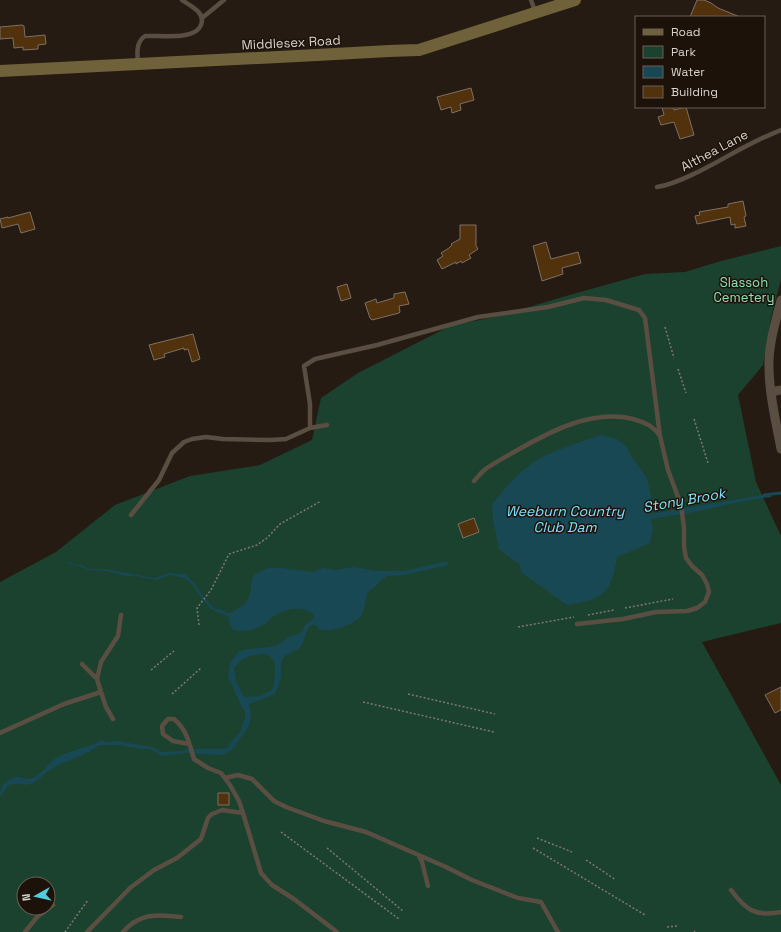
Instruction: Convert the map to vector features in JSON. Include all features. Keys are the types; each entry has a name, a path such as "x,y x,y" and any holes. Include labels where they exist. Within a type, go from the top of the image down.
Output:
{"main road":[{"name":"Middlesex Road","path":"0,71 419,50 575,0"}],"street":[{"path":"781,300 774,331 769,366 771,392 781,449"},
{"path":"771,392 781,390"}],"lane":[{"path":"138,64 137,50 142,38 145,36 189,35 198,30 201,26 202,18 197,10 182,0"},
{"path":"202,18 224,0"},
{"path":"531,0 535,13"},
{"name":"Althea Lane","path":"657,187 675,183 714,164 760,138 781,130"},
{"path":"310,428 310,404 304,366 315,359 377,345 478,317 548,307 584,298 606,300 639,310 645,318 660,436 668,470 681,505 686,558 702,575 709,592 705,602 697,608 688,611 656,612 623,619 577,624"},
{"path":"474,481 486,469 552,431 593,418 625,418 641,422 654,427 660,436"},
{"path":"131,515 159,480 172,453 184,442 192,438 286,439 310,428 327,424"},
{"path":"113,719 106,707 97,678 101,662 118,636 120,615"},
{"path":"82,664 97,678"},
{"path":"0,733 64,704 101,692"},
{"path":"190,746 173,741 163,734 162,726 168,719 174,719 182,726 190,746 194,759 208,768 221,773 230,785 239,801 261,873 272,885 294,899 337,932"},
{"path":"225,778 238,775 252,779 274,801 286,807 324,821 366,832 472,880 518,898 541,902 558,932"},
{"path":"87,932 130,888 154,870 177,858 201,839 208,818 212,814 222,810 243,813"},
{"path":"420,856 428,886"},
{"path":"731,890 741,903 750,910 763,914 781,912"},
{"path":"123,932 130,923 151,916 166,915 181,917"},
{"path":"25,932 38,916"}],"path":[{"path":"665,326 674,358"},
{"path":"678,369 686,393"},
{"path":"694,418 708,463"},
{"path":"199,625 197,608 206,597 229,554 257,545 267,538 280,524 321,502"},
{"path":"625,608 673,599"},
{"path":"584,616 614,610"},
{"path":"518,627 577,617"},
{"path":"151,670 174,650"},
{"path":"172,694 201,668"},
{"path":"408,694 495,714"},
{"path":"363,702 494,732"},
{"path":"281,832 399,919"},
{"path":"538,838 572,852"},
{"path":"327,848 403,910"},
{"path":"533,848 645,915"},
{"path":"586,860 616,880"},
{"path":"66,932 88,900"},
{"path":"667,927 677,926"}],"green space":[{"name":"Slassoh Cemetery","path":"781,246 781,279 771,318 763,365 738,395 756,482 781,536 781,623 702,642 781,785 781,932 0,932 0,582 56,552 115,505 190,476 260,465 312,440 321,398 358,373 450,326 499,316 645,274 685,272 721,261"}],"water":[{"name":"Weeburn Country Club Dam","path":"601,435 617,439 626,446 631,456 647,478 651,496 650,514 769,494 772,497 754,499 684,514 650,519 653,527 650,543 617,557 612,580 603,593 589,600 567,605 521,572 520,565 499,549 493,520 492,504 507,486 530,464 544,456"},
{"path":"447,561 448,565 404,575 387,576 368,592 361,616 348,625 335,629 324,630 315,625 311,625 307,630 302,645 296,651 283,658 281,678 275,694 249,704 251,714 249,726 232,750 225,754 185,753 161,756 150,749 140,749 118,745 99,745 94,749 47,772 33,783 27,785 10,785 0,797 1,789 7,782 35,777 56,758 102,740 105,742 116,741 152,747 162,752 183,751 188,748 226,749 242,730 245,716 228,676 230,663 238,652 276,646 289,637 301,633 305,625 314,618 314,615 309,612 292,609 286,610 254,629 246,631 233,630 230,625 229,617 211,609 193,585 184,578 170,575 156,580 138,576 126,576 106,571 89,570 76,565 68,564 67,562 81,565 90,569 105,569 154,578 169,573 185,574 215,609 220,609 230,613 245,604 250,595 254,575 268,568 282,568 312,572 323,568 336,570 353,567 376,571 405,571","holes":["258,654 268,655 274,660 275,664 275,675 272,690 260,696 244,697 236,681 234,669 236,665 250,656"]}],"building":[{"path":"697,0 704,0 738,16 690,16"},
{"path":"24,26 25,37 45,35 46,44 38,45 38,49 23,50 23,47 14,48 13,38 0,39 0,27"},
{"path":"471,88 474,100 460,104 461,110 452,113 451,107 441,110 437,97"},
{"path":"662,108 673,108 674,110 686,108 694,135 680,139 674,122 661,125 658,117 664,115"},
{"path":"743,201 746,226 735,228 735,224 731,225 730,217 697,224 695,216 700,215 699,212 728,207 728,204"},
{"path":"30,212 35,229 21,233 18,224 2,228 0,219"},
{"path":"460,225 476,225 476,246 478,249 469,255 471,258 462,263 461,261 456,264 456,262 442,269 437,260 443,256 441,253 449,248 452,245 451,244 460,239"},
{"path":"546,242 551,259 578,252 581,263 562,268 563,274 542,281 533,246"},
{"path":"347,284 351,298 341,301 337,287"},
{"path":"405,292 409,304 399,306 399,313 372,320 370,318 365,303 376,299 377,303 394,298 394,294"},
{"path":"193,334 200,359 192,362 188,349 184,350 184,348 164,354 165,357 154,360 149,345"},
{"path":"474,518 479,532 463,538 458,524"},
{"path":"781,687 781,710 775,713 765,695"},
{"path":"218,793 229,793 229,805 218,805"}],"waterway":[{"name":"Stony Brook","path":"764,495 781,493"},
{"name":"Stony Brook","path":"9,782 16,778 24,780"}]}
